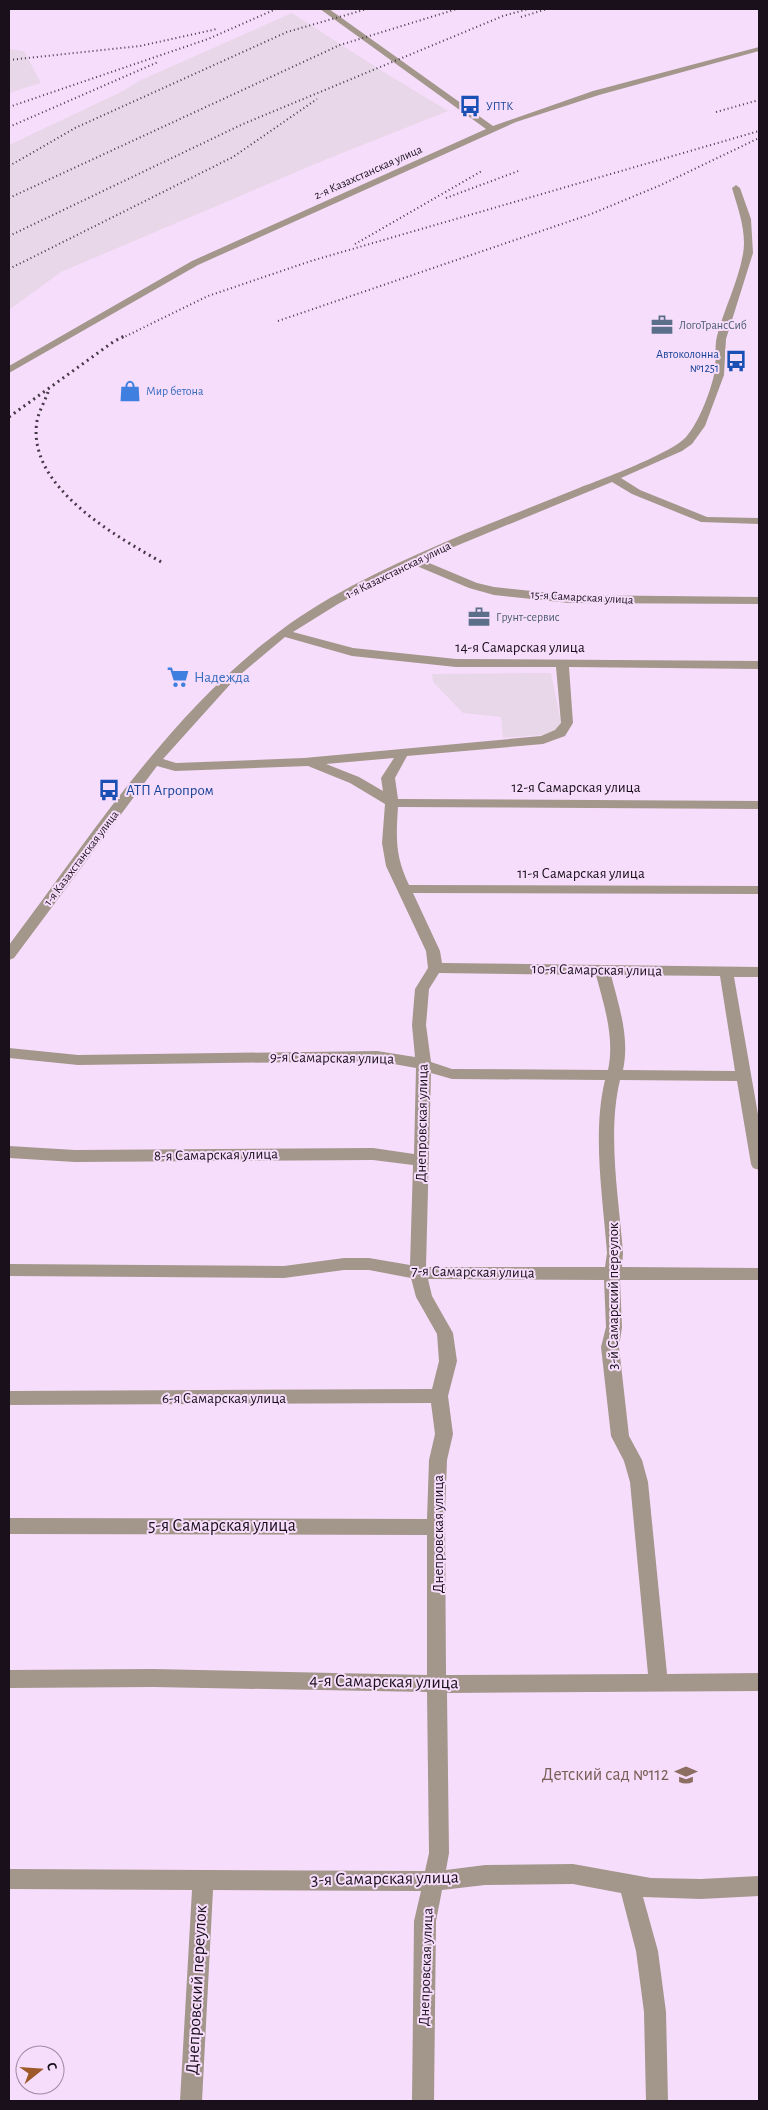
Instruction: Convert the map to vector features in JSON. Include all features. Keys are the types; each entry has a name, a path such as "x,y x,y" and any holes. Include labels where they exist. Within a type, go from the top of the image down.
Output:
{"street":[{"path":"324,9 493,130"},
{"name":"2-я Казахстанская улица","path":"9,370 195,263 513,120 596,93 759,49"},
{"name":"1-я Казахстанская улица","path":"9,955 154,761 231,676 283,633 334,601 412,560 613,478 678,449 688,442 700,426 719,375 721,339 748,253 746,219 736,188"},
{"path":"613,478 636,492 704,520 759,522"},
{"name":"15-я Самарская улица","path":"412,560 473,586 494,591 569,599 759,601"},
{"name":"14-я Самарская улица","path":"283,633 352,652 456,663 759,665"},
{"path":"154,761 175,767 304,762 543,740 560,734 567,723 562,663"},
{"path":"403,753 388,778 392,803 388,843 393,866 434,951 435,968"},
{"path":"304,762 336,771 369,786 392,803"},
{"name":"12-я Самарская улица","path":"392,803 759,805"},
{"name":"11-я Самарская улица","path":"404,889 759,890"},
{"name":"10-я Самарская улица","path":"435,968 759,972"},
{"name":"Днепровская улица","path":"423,2101 425,1921 439,1853 439,1684 436,1526 438,1460 444,1434 439,1396 448,1361 446,1333 424,1297 418,1273 424,1066 418,1025 422,989 435,968"},
{"name":"3-й Самарский переулок","path":"602,969 614,1014 618,1044 614,1076 608,1099 608,1167 615,1253 611,1289 614,1328 610,1347 620,1436 633,1460 639,1482 658,1682"},
{"path":"726,972 759,1164"},
{"name":"9-я Самарская улица","path":"9,1053 78,1060 377,1056 394,1058 452,1074 744,1076"},
{"name":"8-я Самарская улица","path":"9,1152 75,1156 373,1154 422,1161"},
{"name":"7-я Самарская улица","path":"9,1270 284,1272 344,1264 369,1264 418,1273 759,1274"},
{"name":"6-я Самарская улица","path":"9,1398 439,1396"},
{"name":"5-я Самарская улица","path":"9,1526 436,1526"},
{"name":"4-я Самарская улица","path":"9,1680 153,1678 439,1684 759,1682"},
{"name":"3-я Самарская улица","path":"9,1879 433,1881 485,1875 573,1874 629,1885 701,1890 759,1886"},
{"name":"Днепровский переулок","path":"190,2101 203,1879"},
{"path":"629,1885 647,1951 655,2012 657,2101"}],"shaded area":[{"path":"292,13 448,111 327,159 61,272 9,310 9,145 121,92 141,80"},
{"path":"9,49 24,51 41,83 9,93"},
{"path":"551,673 561,723 556,730 542,735 503,738 501,717 463,713 433,682 432,674"}],"railway":[{"path":"9,107 208,39 276,9"},
{"path":"9,166 75,128 287,32 367,9"},
{"path":"9,198 340,45 457,9"},
{"path":"9,236 243,124 503,16 528,9"},
{"path":"521,17 547,9"},
{"path":"9,60 140,46 217,29"},
{"path":"9,127 158,62"},
{"path":"9,269 233,157 317,99"},
{"path":"716,112 759,100"},
{"path":"122,338 208,296 311,261 759,131"},
{"path":"278,321 591,214 661,185 759,138"},
{"path":"446,198 521,170"},
{"path":"355,244 482,171"},
{"path":"9,417 124,336"},
{"path":"48,392 37,421 37,445 45,467 60,488 78,507 122,539 163,563"}],"place":[{"name":"УПТК","path":"470,106"},
{"name":"ЛогоТрансСиб","path":"662,325"},
{"name":"Автоколонна №1251","path":"736,361"},
{"name":"Мир бетона","path":"130,391"},
{"name":"Грунт-сервис","path":"479,617"},
{"name":"Надежда","path":"178,677"},
{"name":"АТП Агропром","path":"109,790"},
{"name":"Детский сад №112","path":"686,1775"}]}
